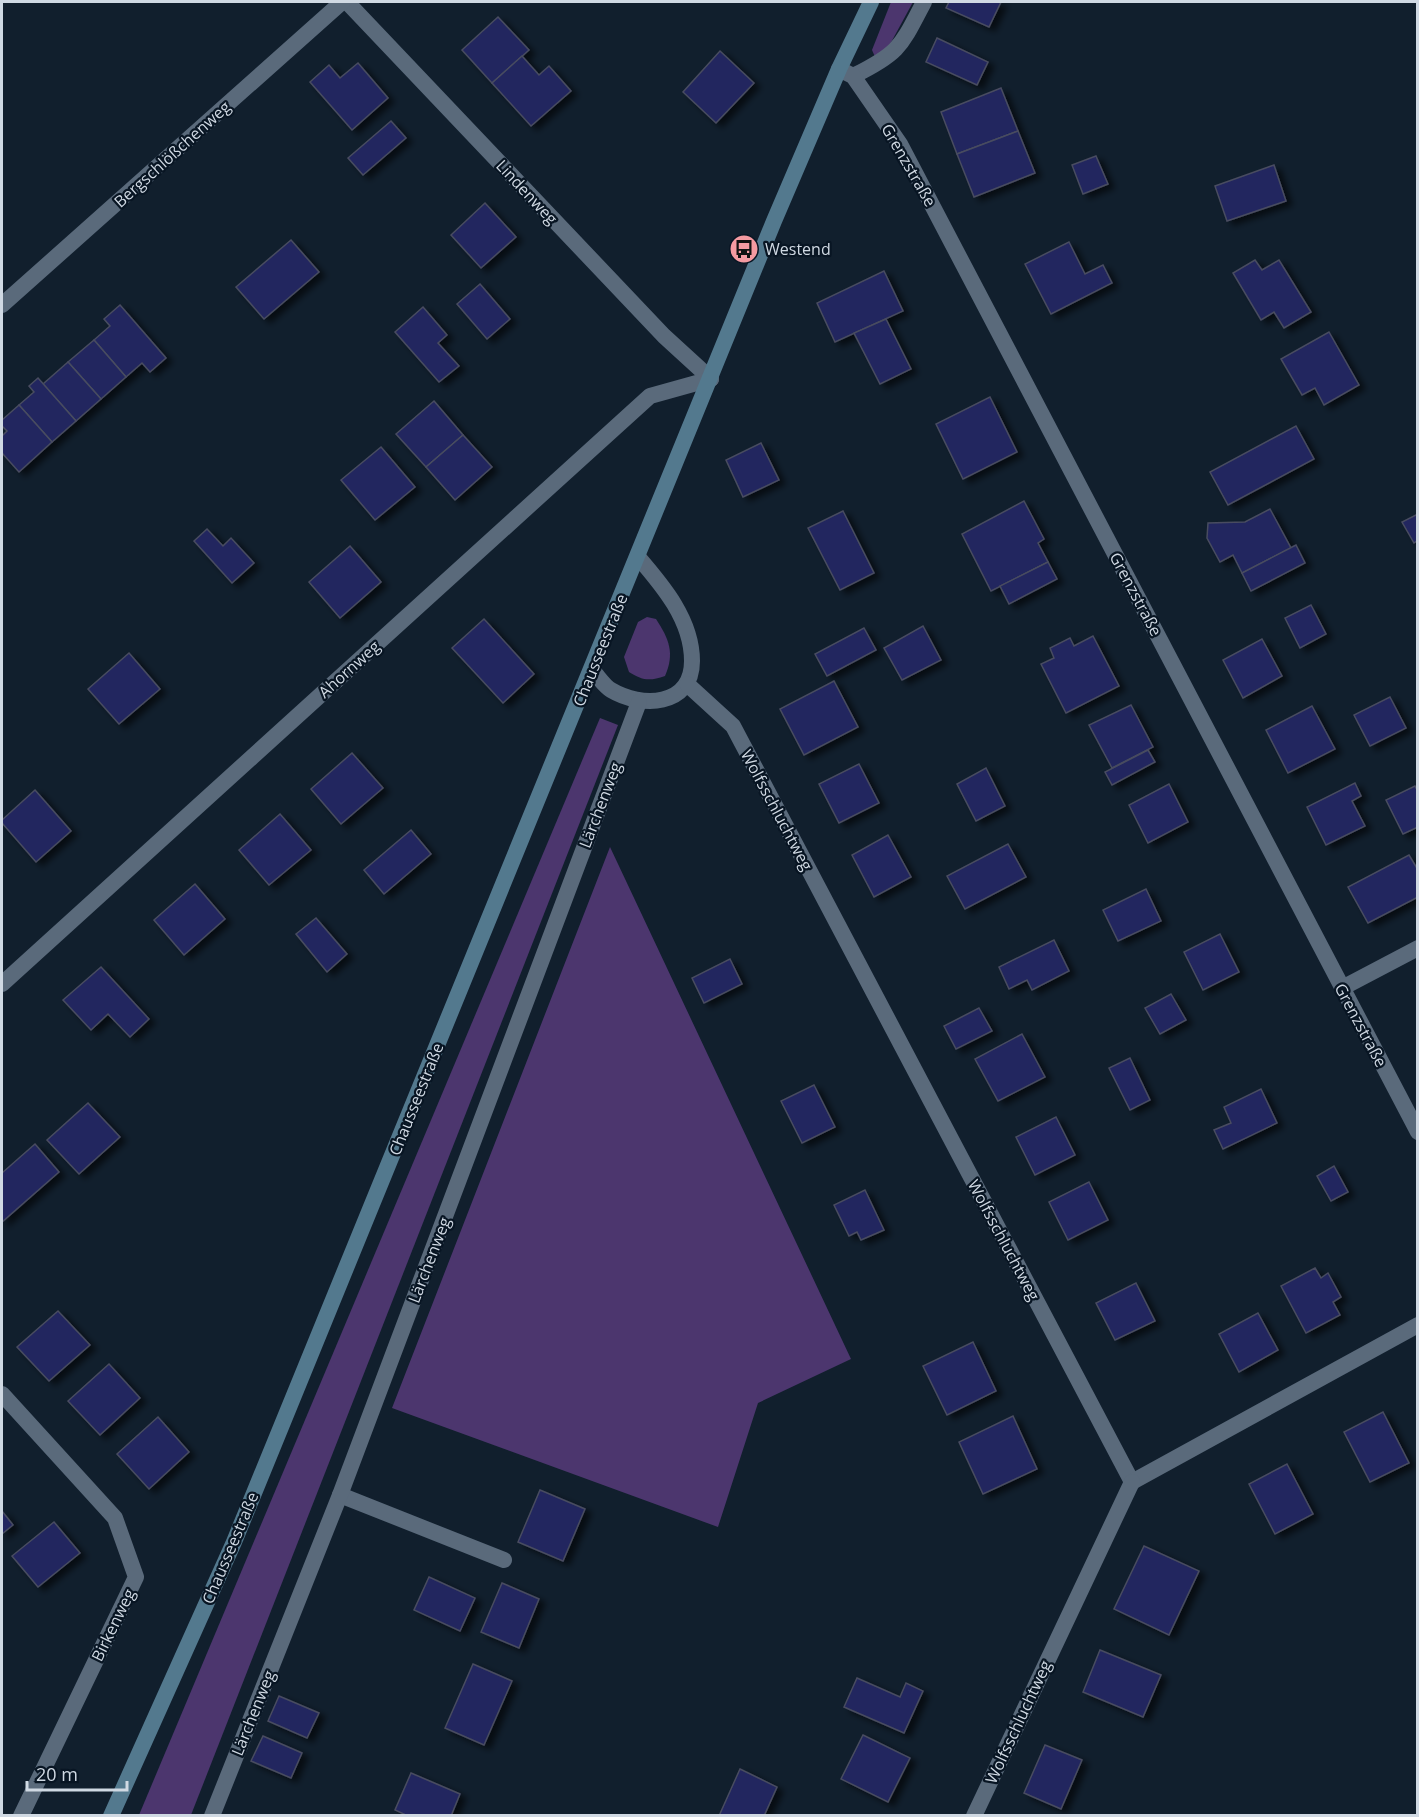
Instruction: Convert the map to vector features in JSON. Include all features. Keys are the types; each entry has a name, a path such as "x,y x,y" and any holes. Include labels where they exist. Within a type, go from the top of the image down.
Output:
{"main road":[{"path":"711,379 846,73 871,2"},
{"name":"Chausseestraße","path":"111,1815 234,1542 711,379"}],"street":[{"name":"Bergschlößchenweg","path":"2,305 342,2"},
{"name":"Lindenweg","path":"347,2 664,336 711,379"},
{"path":"846,73 880,63 902,46 924,2"},
{"name":"Grenzstraße","path":"846,73 900,144 1418,1132"},
{"name":"Ahornweg","path":"2,984 650,396 711,379"},
{"path":"592,670 610,689 639,702 656,702 673,696 687,684 692,663 689,641 681,618 664,588 638,557"},
{"name":"Wolfsschluchtweg","path":"687,684 733,726 1132,1482 974,1815"},
{"name":"Lärchenweg","path":"212,1815 340,1495 639,702"},
{"path":"1342,988 1418,948"},
{"path":"1132,1482 1418,1325"},
{"name":"Birkenweg","path":"2,1394 115,1518 136,1577 21,1815"},
{"path":"340,1495 504,1560"}],"shaded area":[{"path":"891,2 913,2 888,48 876,59 872,50"},
{"path":"647,617 656,619 664,633 669,646 670,660 665,676 643,679 629,672 624,657 638,622"},
{"path":"600,718 618,725 191,1815 139,1815"},
{"path":"610,847 851,1359 758,1403 718,1527 392,1408"}],"building":[{"path":"949,2 1001,2 989,27 946,8"},
{"path":"498,17 529,50 492,83 462,50"},
{"path":"937,38 988,62 977,85 926,62"},
{"path":"720,51 754,83 716,123 683,92"},
{"path":"522,56 539,75 549,66 571,91 531,126 492,83"},
{"path":"358,63 388,98 352,130 310,82 329,65 340,78"},
{"path":"1001,88 1018,131 957,154 941,112"},
{"path":"391,121 406,138 363,175 348,158"},
{"path":"1018,131 1035,173 974,197 957,154"},
{"path":"1096,156 1108,184 1083,194 1072,165"},
{"path":"1274,165 1286,201 1227,221 1215,186"},
{"path":"485,203 516,237 481,268 451,235"},
{"path":"291,240 319,272 264,319 236,287"},
{"path":"1069,242 1085,274 1103,265 1112,283 1051,314 1025,264"},
{"path":"1255,260 1262,270 1279,260 1311,312 1284,328 1274,312 1261,320 1233,273"},
{"path":"884,271 903,311 835,342 817,303"},
{"path":"480,284 510,319 487,339 457,304"},
{"path":"120,305 166,358 150,372 142,363 126,377 94,340 110,326 104,319"},
{"path":"423,307 447,335 438,343 459,366 439,382 395,332"},
{"path":"886,319 911,369 880,384 854,333"},
{"path":"1329,332 1359,385 1324,405 1315,388 1302,395 1281,359"},
{"path":"94,340 126,377 101,399 68,362"},
{"path":"68,362 101,399 76,421 43,384"},
{"path":"38,378 76,421 52,442 19,405 34,392 29,386"},
{"path":"990,397 1017,452 963,479 936,424"},
{"path":"434,401 463,435 426,467 396,434"},
{"path":"19,405 52,442 19,472 2,453 2,436 7,431 2,426 2,420"},
{"path":"1296,426 1314,459 1228,505 1210,472"},
{"path":"463,435 492,467 455,500 426,467"},
{"path":"761,443 779,480 743,497 726,460"},
{"path":"381,447 415,487 375,520 341,480"},
{"path":"1024,501 1044,539 1038,543 1048,562 991,591 962,534"},
{"path":"1270,509 1291,548 1242,573 1233,555 1220,562 1207,538 1208,523 1245,522"},
{"path":"843,511 874,573 840,590 808,528"},
{"path":"1418,514 1418,540 1414,543 1402,522"},
{"path":"207,529 223,546 231,538 254,563 232,583 194,541"},
{"path":"1296,545 1305,563 1251,591 1242,573"},
{"path":"350,546 381,582 340,618 309,582"},
{"path":"1048,562 1057,579 1009,604 1000,586"},
{"path":"1311,605 1326,634 1300,648 1285,618"},
{"path":"484,619 534,674 503,703 452,648"},
{"path":"923,626 941,660 902,680 884,648"},
{"path":"864,628 876,650 827,676 815,654"},
{"path":"1093,636 1119,686 1066,713 1041,664 1054,658 1050,648 1070,638 1074,646"},
{"path":"1262,639 1282,676 1243,698 1223,660"},
{"path":"129,653 160,689 119,724 88,689"},
{"path":"834,681 858,727 804,755 780,709"},
{"path":"1390,697 1406,728 1370,746 1354,715"},
{"path":"1131,705 1153,747 1112,768 1089,725"},
{"path":"1312,706 1335,749 1288,773 1266,730"},
{"path":"1148,750 1155,762 1112,785 1105,772"},
{"path":"352,753 383,788 341,824 311,789"},
{"path":"859,764 879,803 839,823 819,784"},
{"path":"986,768 1005,806 976,821 957,784"},
{"path":"1355,783 1361,796 1352,801 1365,826 1326,845 1307,807"},
{"path":"1169,784 1188,822 1148,843 1129,805"},
{"path":"1415,786 1418,792 1418,827 1403,834 1386,800"},
{"path":"35,790 71,831 36,862 2,823 2,820"},
{"path":"280,814 311,850 269,885 239,850"},
{"path":"411,830 431,854 384,894 364,870"},
{"path":"888,835 911,877 874,897 852,855"},
{"path":"1008,844 1026,877 965,909 947,876"},
{"path":"1409,855 1418,870 1418,897 1368,923 1348,887"},
{"path":"195,884 225,919 184,955 154,920"},
{"path":"1146,889 1161,921 1118,941 1103,910"},
{"path":"316,918 347,954 327,972 296,934"},
{"path":"1220,934 1239,972 1203,990 1184,952"},
{"path":"1054,940 1069,971 1032,990 1027,980 1009,989 999,967"},
{"path":"730,959 742,984 704,1003 692,978"},
{"path":"101,967 149,1019 130,1037 108,1014 91,1030 63,1000"},
{"path":"1171,994 1186,1020 1160,1034 1145,1008"},
{"path":"979,1008 992,1031 956,1049 944,1026"},
{"path":"1022,1034 1045,1077 998,1101 975,1059"},
{"path":"1130,1058 1150,1100 1130,1110 1109,1068"},
{"path":"814,1085 835,1127 802,1143 781,1101"},
{"path":"1261,1089 1277,1123 1223,1149 1214,1130 1231,1123 1224,1107"},
{"path":"88,1103 120,1137 79,1174 47,1140"},
{"path":"1056,1117 1075,1155 1035,1175 1016,1137"},
{"path":"35,1144 59,1172 2,1222 2,1173"},
{"path":"1334,1166 1348,1192 1331,1201 1317,1176"},
{"path":"1089,1182 1108,1220 1068,1240 1049,1202"},
{"path":"865,1190 884,1230 861,1240 857,1232 849,1236 834,1205"},
{"path":"1315,1268 1321,1278 1328,1273 1341,1297 1333,1302 1340,1315 1306,1333 1281,1286"},
{"path":"1136,1283 1155,1321 1115,1340 1096,1303"},
{"path":"58,1311 90,1345 49,1381 17,1347"},
{"path":"1258,1313 1278,1350 1239,1372 1219,1334"},
{"path":"973,1342 996,1391 947,1415 923,1366"},
{"path":"109,1364 140,1398 100,1435 68,1401"},
{"path":"1383,1412 1409,1463 1370,1482 1344,1432"},
{"path":"1013,1416 1037,1469 983,1494 959,1442"},
{"path":"158,1417 189,1452 149,1489 117,1454"},
{"path":"1287,1464 1313,1514 1275,1534 1249,1484"},
{"path":"540,1490 585,1509 563,1561 518,1542"},
{"path":"2,1511 13,1525 2,1534"},
{"path":"54,1522 80,1553 38,1587 12,1556"},
{"path":"1144,1546 1199,1571 1169,1635 1114,1609"},
{"path":"429,1577 475,1598 460,1631 414,1610"},
{"path":"502,1583 539,1599 519,1648 481,1632"},
{"path":"1100,1650 1161,1675 1143,1717 1083,1692"},
{"path":"473,1664 512,1681 484,1745 445,1728"},
{"path":"857,1678 900,1697 906,1683 923,1691 904,1733 844,1707"},
{"path":"279,1696 319,1713 307,1738 268,1721"},
{"path":"863,1735 910,1758 888,1802 841,1779"},
{"path":"263,1736 302,1753 291,1778 251,1761"},
{"path":"1045,1745 1082,1760 1061,1809 1024,1793"},
{"path":"740,1769 777,1787 764,1816 719,1816"},
{"path":"411,1773 460,1794 451,1816 408,1816 395,1810"}],"place":[{"name":"Westend","path":"744,249"}]}
